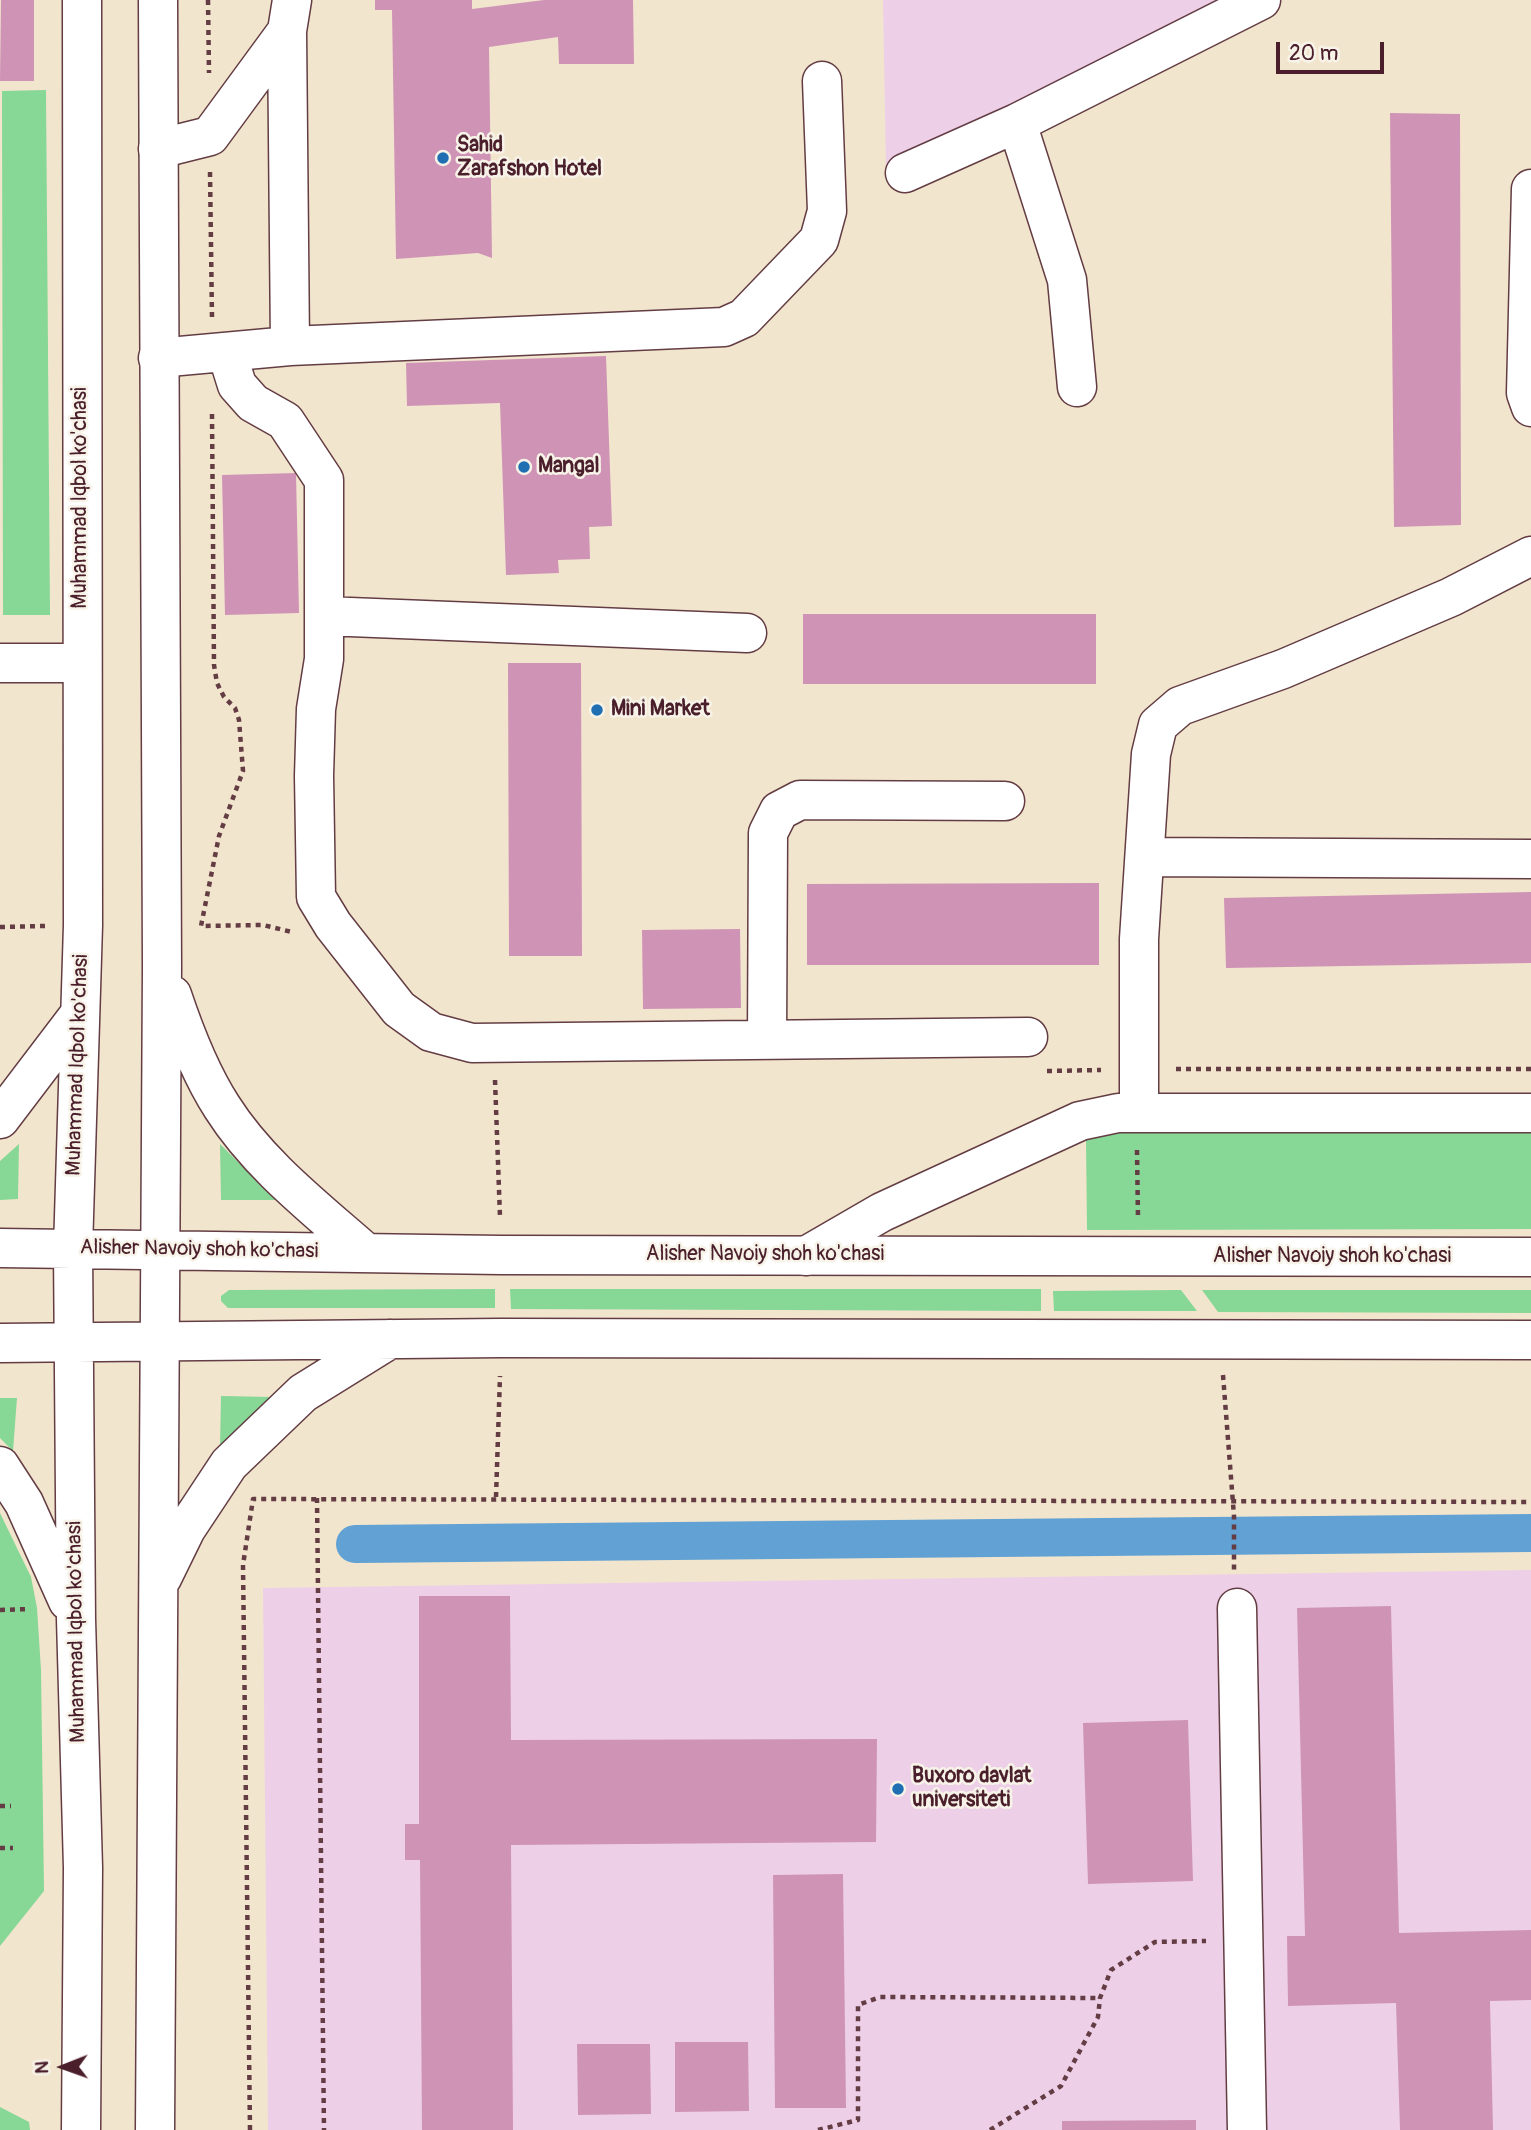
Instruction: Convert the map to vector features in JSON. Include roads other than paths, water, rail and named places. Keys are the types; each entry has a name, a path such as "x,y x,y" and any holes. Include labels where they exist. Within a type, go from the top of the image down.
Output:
{"main road":[{"name":"Muhammad Iqbol ko'chasi","path":"81,2130 83,1867 76,1619 73,1249 83,912 82,0"},
{"path":"155,2130 162,967 158,0"},
{"path":"905,173 1017,123 1261,0"},
{"path":"159,149 210,136 290,15"},
{"path":"290,15 290,346"},
{"path":"159,358 290,346 724,327 744,318 819,240 827,211 822,81"},
{"path":"1017,123 1067,280 1077,387"},
{"path":"1531,189 1526,393 1531,407"},
{"path":"220,354 237,385 253,403 285,421 324,480 325,616 324,659 316,709 316,897 333,925 399,1009 431,1032 471,1042 1028,1037"},
{"path":"1139,1113 1139,939 1151,754 1158,725 1180,706 1283,669 1415,613 1531,556"},
{"path":"325,616 747,633"},
{"path":"0,663 81,663"},
{"path":"767,1040 768,833 779,811 800,800 1005,801"},
{"path":"1145,857 1531,859"},
{"path":"162,967 187,1041 222,1108 277,1174 365,1252"},
{"path":"0,1119 79,1015"},
{"path":"806,1256 882,1212 1080,1121 1118,1113 1531,1113"},
{"name":"Alisher Navoiy shoh ko'chasi","path":"0,1248 806,1256 1531,1257"},
{"path":"0,1343 390,1339 1531,1340"},
{"path":"157,1590 186,1529 229,1464 303,1393 390,1339"},
{"path":"0,1466 18,1492 45,1545 76,1619"},
{"path":"1237,1608 1247,2130"}],"waterway":[{"path":"355,1544 1531,1533"}],"place":[{"name":"Sahid Zarafshon Hotel","path":"443,158"},
{"name":"Mangal","path":"524,467"},
{"name":"Mini Market","path":"597,710"},
{"name":"Buxoro davlat universiteti","path":"898,1789"}]}
